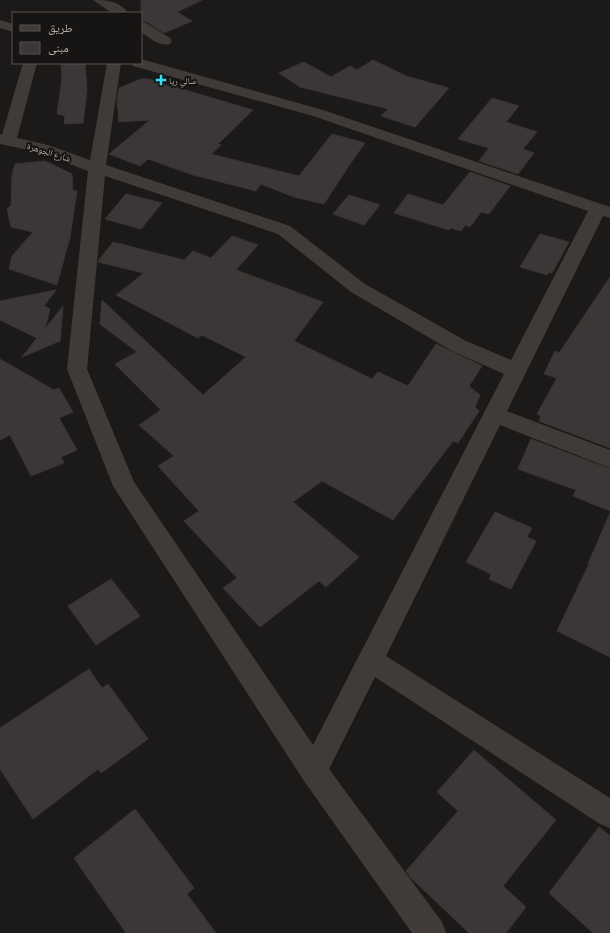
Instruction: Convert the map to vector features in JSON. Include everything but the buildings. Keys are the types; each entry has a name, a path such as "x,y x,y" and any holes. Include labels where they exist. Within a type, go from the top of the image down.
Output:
{"street":[{"path":"100,0 119,12"},
{"path":"0,24 12,28"},
{"path":"142,27 165,41"},
{"path":"4,140 30,64"},
{"path":"114,64 97,168 77,369 124,486 314,771 431,933"},
{"path":"142,64 318,113 604,211 517,371 314,771"},
{"name":"شارع الجوهرة","path":"4,140 42,148 97,168 284,230 358,288 394,310 459,346 517,371"},
{"path":"495,415 610,459"},
{"path":"370,660 610,814"}],"place":[{"name":"سالي ريا","path":"161,80"}]}
